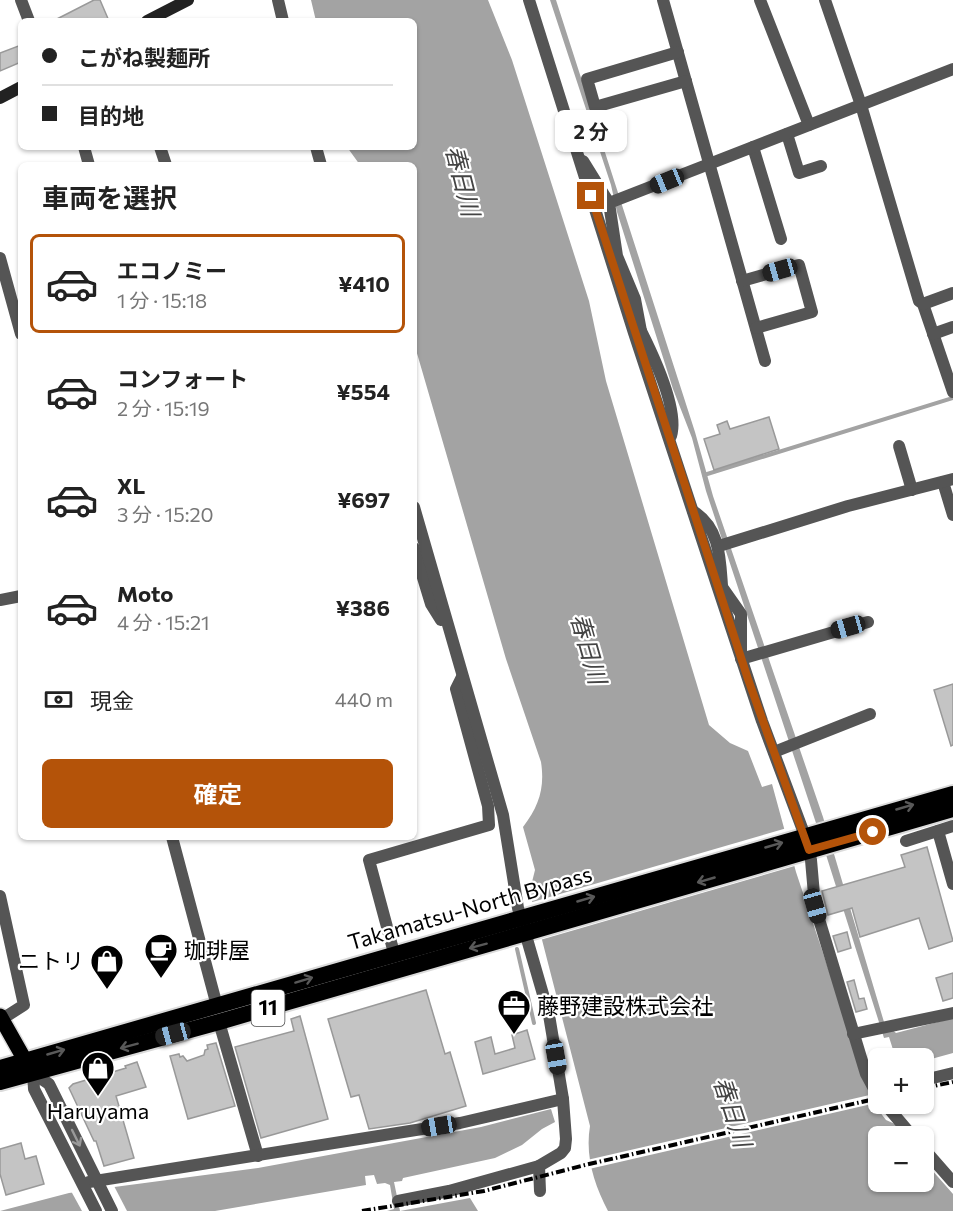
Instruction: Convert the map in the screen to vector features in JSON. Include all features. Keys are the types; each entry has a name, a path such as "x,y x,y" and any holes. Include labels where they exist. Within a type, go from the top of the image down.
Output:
{"highway":[{"name":"Takamatsu-North Bypass","path":"0,1082 29,1067 814,841 953,794"},
{"name":"Takamatsu-North Bypass","path":"814,841 953,809"},
{"name":"Takamatsu-North Bypass","path":"218,1014 394,953 433,950"},
{"name":"Takamatsu-North Bypass","path":"0,1068 29,1067"}],"main road":[{"path":"153,18 188,0"},
{"path":"0,98 18,89"},
{"path":"1,1017 5,1036 29,1067"}],"street":[{"path":"21,0 29,18"},
{"path":"278,0 282,18"},
{"path":"529,0 638,332 692,510 720,588 741,658 774,752 814,841 815,906 868,1077"},
{"path":"663,0 765,361"},
{"path":"760,0 809,125"},
{"path":"828,1 920,301 953,392"},
{"path":"678,52 587,80 595,107 686,81"},
{"path":"609,203 953,69"},
{"path":"787,134 799,173 821,166"},
{"path":"753,147 781,239"},
{"path":"578,155 589,167 609,203 613,257"},
{"path":"0,258 18,323"},
{"path":"742,281 799,265 812,312 756,328"},
{"path":"923,304 953,293"},
{"path":"933,334 953,327"},
{"path":"899,446 912,490"},
{"path":"719,546 848,506 948,480 953,515"},
{"path":"692,510 702,516 719,546 720,588"},
{"path":"398,1201 449,1191 538,1166 566,1148 563,1099 549,1015 503,815 417,518"},
{"path":"417,558 431,604 447,628"},
{"path":"0,600 18,597"},
{"path":"741,658 868,622"},
{"path":"394,953 369,860 489,825 488,806 456,689 462,678"},
{"path":"774,752 870,714"},
{"path":"906,840 953,826"},
{"path":"938,831 953,884"},
{"path":"173,840 258,1156"},
{"path":"0,896 24,1005 1,1017"},
{"path":"853,1034 953,1013"},
{"path":"29,1067 49,1084 112,1211"},
{"path":"29,1067 34,1089 96,1211"},
{"path":"934,1078 953,1073"},
{"path":"83,1186 460,1123 563,1099"},
{"path":"893,1114 904,1126"},
{"path":"934,1160 953,1182"},
{"path":"538,1166 540,1191"}],"water":[{"name":"春日川","path":"311,0 488,0 512,60 589,301 606,381 709,725 730,743 748,751 762,787 772,784 796,872 868,1088 868,1114 881,1114 886,1120 897,1126 868,1126 868,1192 934,1192 934,1172 953,1194 953,1211 608,1211 599,1191 590,1159 590,1126 530,890 535,870 523,827 540,796 541,762 506,659 417,353 417,162 358,162 349,150 417,150 417,18 315,18"},
{"path":"550,0 556,0 695,432 713,496 823,817 884,1022 896,1033 953,1018 953,1053 934,1058 934,1048 892,1048 889,1037 884,1038 815,820 706,491 692,438 673,389 617,212 611,185"},
{"path":"551,1109 555,1122 522,1145 495,1158 403,1178 402,1181 394,1182 400,1211 387,1211 394,1209 390,1185 377,1184 374,1175 365,1176 366,1185 215,1211 0,1211 69,1193 258,1168 481,1127"},
{"path":"470,1198 478,1211 400,1211"}],"pier":[{"path":"787,828 798,865 540,940 529,903"},
{"path":"868,1095 868,1105 589,1169 587,1160"},
{"path":"113,1184 127,1211 82,1211 71,1191"}],"building":[{"path":"94,0 100,0 108,18 59,18"},
{"path":"18,46 18,63 0,71 0,53"},
{"path":"769,417 779,449 714,470 704,439 720,434 717,425 727,421 730,429"},
{"path":"953,684 953,745 951,746 934,690"},
{"path":"927,847 953,941 929,949 919,918 860,937 852,908 828,915 822,891 905,867 901,855"},
{"path":"847,932 851,948 838,952 833,936"},
{"path":"953,973 953,998 943,1001 936,978"},
{"path":"854,980 859,999 864,998 867,1009 856,1012 847,982"},
{"path":"426,990 445,1054 450,1052 466,1106 410,1123 369,1129 359,1095 351,1097 328,1019"},
{"path":"300,1016 328,1119 261,1138 235,1047 294,1031 291,1019"},
{"path":"527,1030 535,1059 483,1074 475,1042 491,1037 495,1054 515,1048 512,1035"},
{"path":"216,1043 235,1106 188,1119 170,1056 179,1054 187,1061 204,1055 205,1050 208,1049 207,1045"},
{"path":"137,1062 146,1087 116,1096 134,1158 104,1166 96,1141 69,1088 73,1084 126,1068 125,1066"},
{"path":"21,1143 25,1159 36,1156 44,1184 6,1195 0,1174 0,1149"}],"waterway":[{"path":"704,475 953,398"},
{"path":"517,949 534,1023"}],"railway":[{"path":"934,1086 953,1082"},
{"path":"362,1211 484,1191 585,1165 868,1101"}],"place":[{"name":"珈琲屋","path":"161,979"},
{"name":"ニトリ","path":"107,990"},
{"name":"藤野建設株式会社","path":"514,1035"},
{"name":"Haruyama","path":"98,1097"}],"route":[{"path":"591,196 762,721 809,850 873,832"}]}
